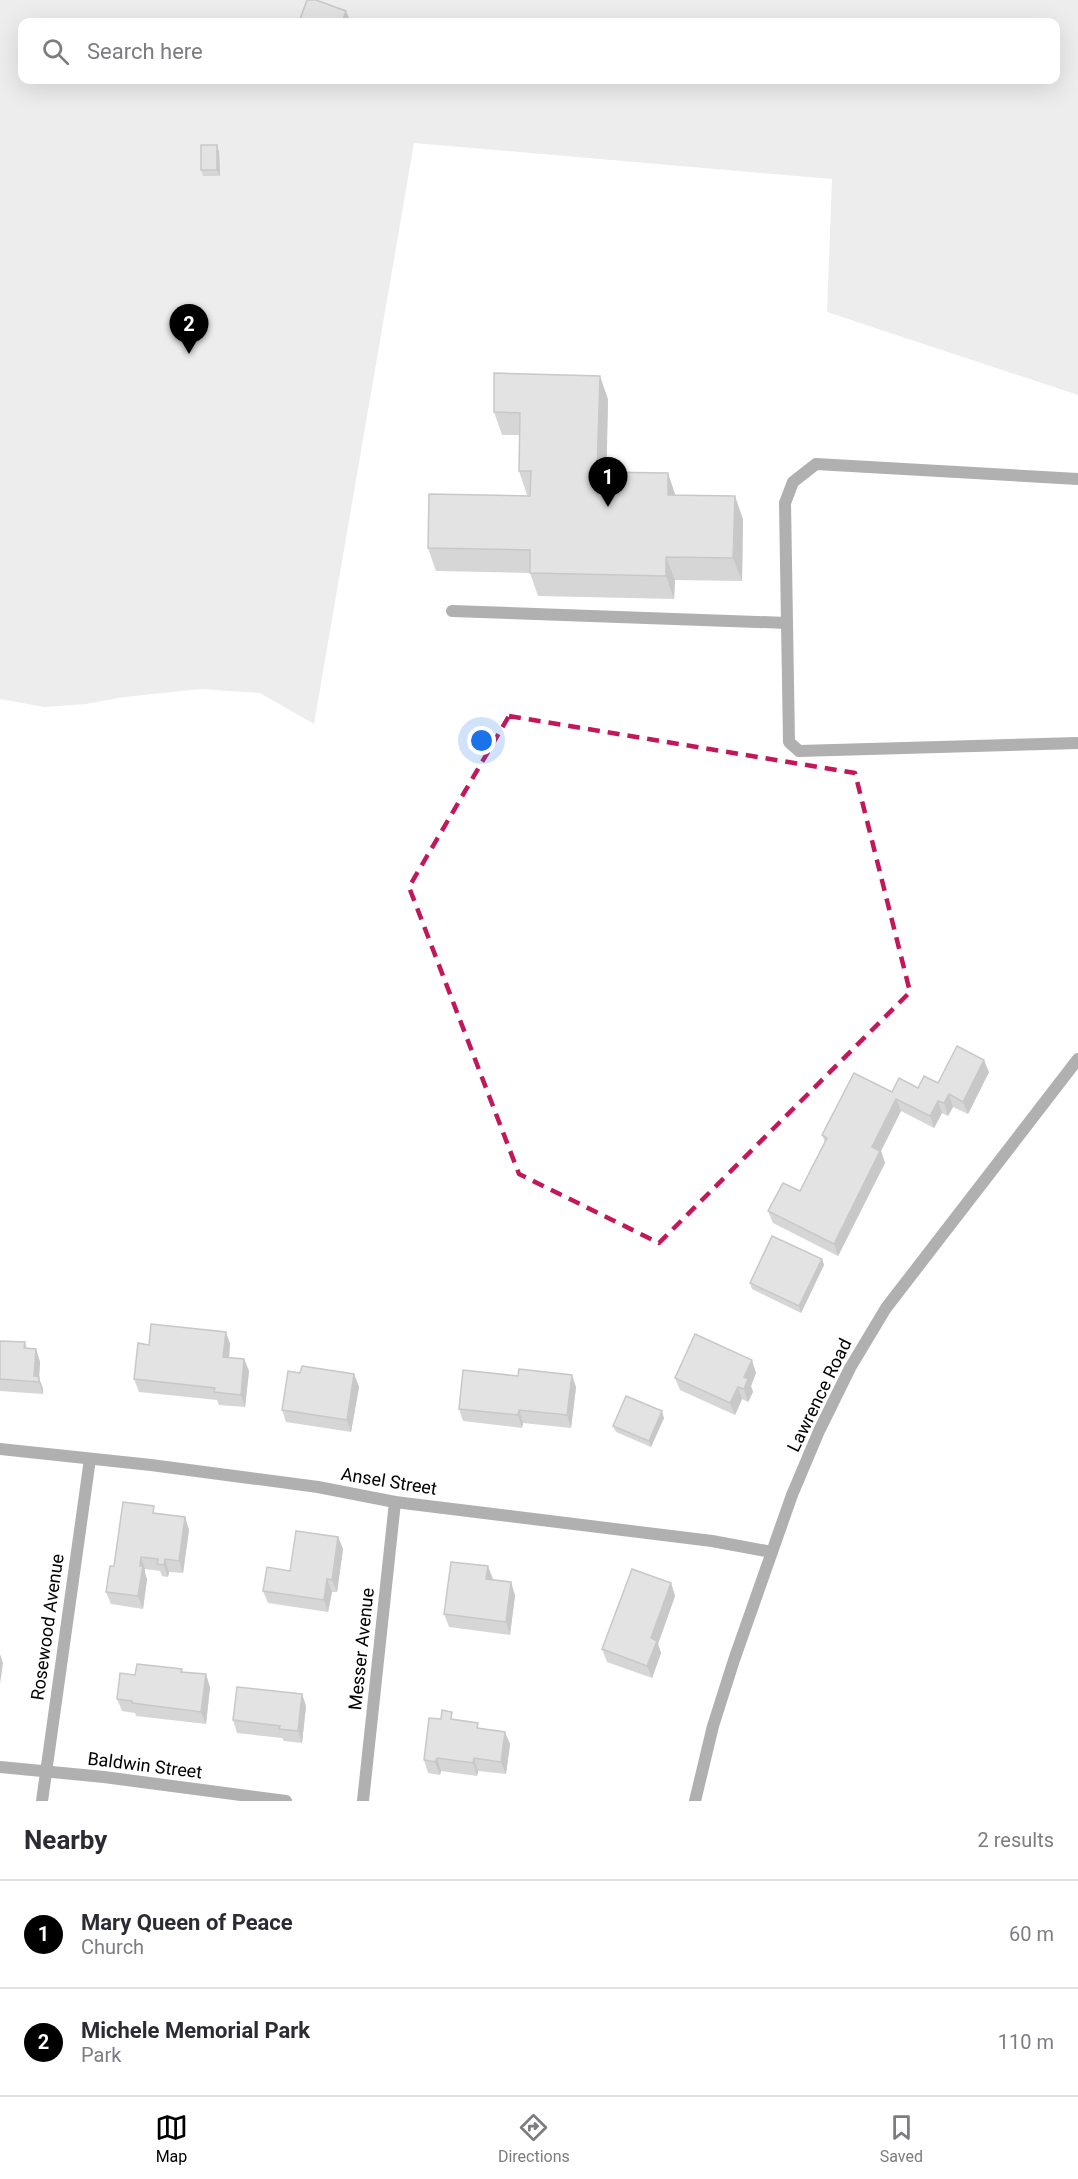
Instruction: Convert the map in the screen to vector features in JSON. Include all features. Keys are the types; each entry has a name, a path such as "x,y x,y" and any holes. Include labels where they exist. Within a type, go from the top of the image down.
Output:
{"street":[{"path":"1078,479 816,464 793,482 785,503 789,742 799,751 1078,743"},
{"path":"452,611 787,623"},
{"name":"Lawrence Road","path":"695,1801 713,1726 792,1495 819,1431 850,1368 886,1308 1078,1059"},
{"name":"Ansel Street","path":"0,1449 318,1487 395,1502 712,1541 772,1552"},
{"name":"Rosewood Avenue","path":"42,1801 90,1459"},
{"name":"Messer Avenue","path":"363,1801 395,1502"},
{"name":"Baldwin Street","path":"0,1767 105,1776 286,1801"}],"highlighted area":[{"path":"509,716 855,773 910,992 659,1243 519,1174 409,887"}],"shaded area":[{"path":"0,0 1078,0 1078,395 827,312 832,179 414,143 314,724 260,693 201,689 124,697 86,704 44,707 0,699"}],"building":[{"path":"307,0 316,0 346,11 343,18 300,18"},
{"path":"201,145 217,145 217,170 201,170"},
{"path":"494,373 600,376 597,472 668,473 668,495 735,496 733,558 666,557 666,576 530,573 530,550 428,548 429,494 530,496 531,471 519,471 520,413 494,412"},
{"path":"957,1046 984,1060 963,1102 949,1094 944,1103 938,1101 930,1116 896,1099 872,1147 880,1151 834,1244 768,1211 783,1183 800,1191 827,1138 822,1135 854,1073 892,1092 899,1078 918,1088 924,1076 938,1083"},
{"path":"772,1236 822,1259 799,1306 750,1283"},
{"path":"151,1324 226,1332 223,1357 244,1359 241,1395 214,1392 215,1388 134,1379 138,1343 149,1345"},
{"path":"695,1334 752,1360 744,1377 748,1379 744,1389 738,1387 730,1403 675,1378"},
{"path":"0,1341 25,1342 24,1348 36,1349 34,1376 39,1377 39,1382 0,1379"},
{"path":"302,1366 354,1374 347,1420 282,1410 288,1371 300,1373"},
{"path":"519,1369 572,1375 567,1415 519,1410 518,1415 459,1409 463,1370 518,1376"},
{"path":"626,1396 662,1411 649,1441 613,1426"},
{"path":"123,1502 154,1506 153,1513 185,1517 179,1561 165,1559 164,1565 157,1564 158,1559 141,1557 140,1566 143,1566 138,1596 106,1592 110,1566 114,1566"},
{"path":"296,1531 338,1537 332,1580 327,1579 324,1600 263,1591 267,1567 290,1571"},
{"path":"451,1562 488,1566 486,1579 511,1582 506,1622 444,1614"},
{"path":"632,1569 671,1583 651,1638 657,1641 647,1666 602,1649"},
{"path":"137,1664 206,1674 201,1712 117,1699 120,1673 135,1675"},
{"path":"237,1687 302,1694 298,1731 279,1729 280,1726 233,1720"},
{"path":"442,1710 452,1712 451,1719 478,1723 477,1728 505,1732 501,1762 474,1758 473,1763 437,1758 435,1762 424,1760 429,1718 441,1719"}],"place":[{"name":"Michele Memorial Park","path":"189,354"},
{"name":"Mary Queen of Peace","path":"608,507"}]}
